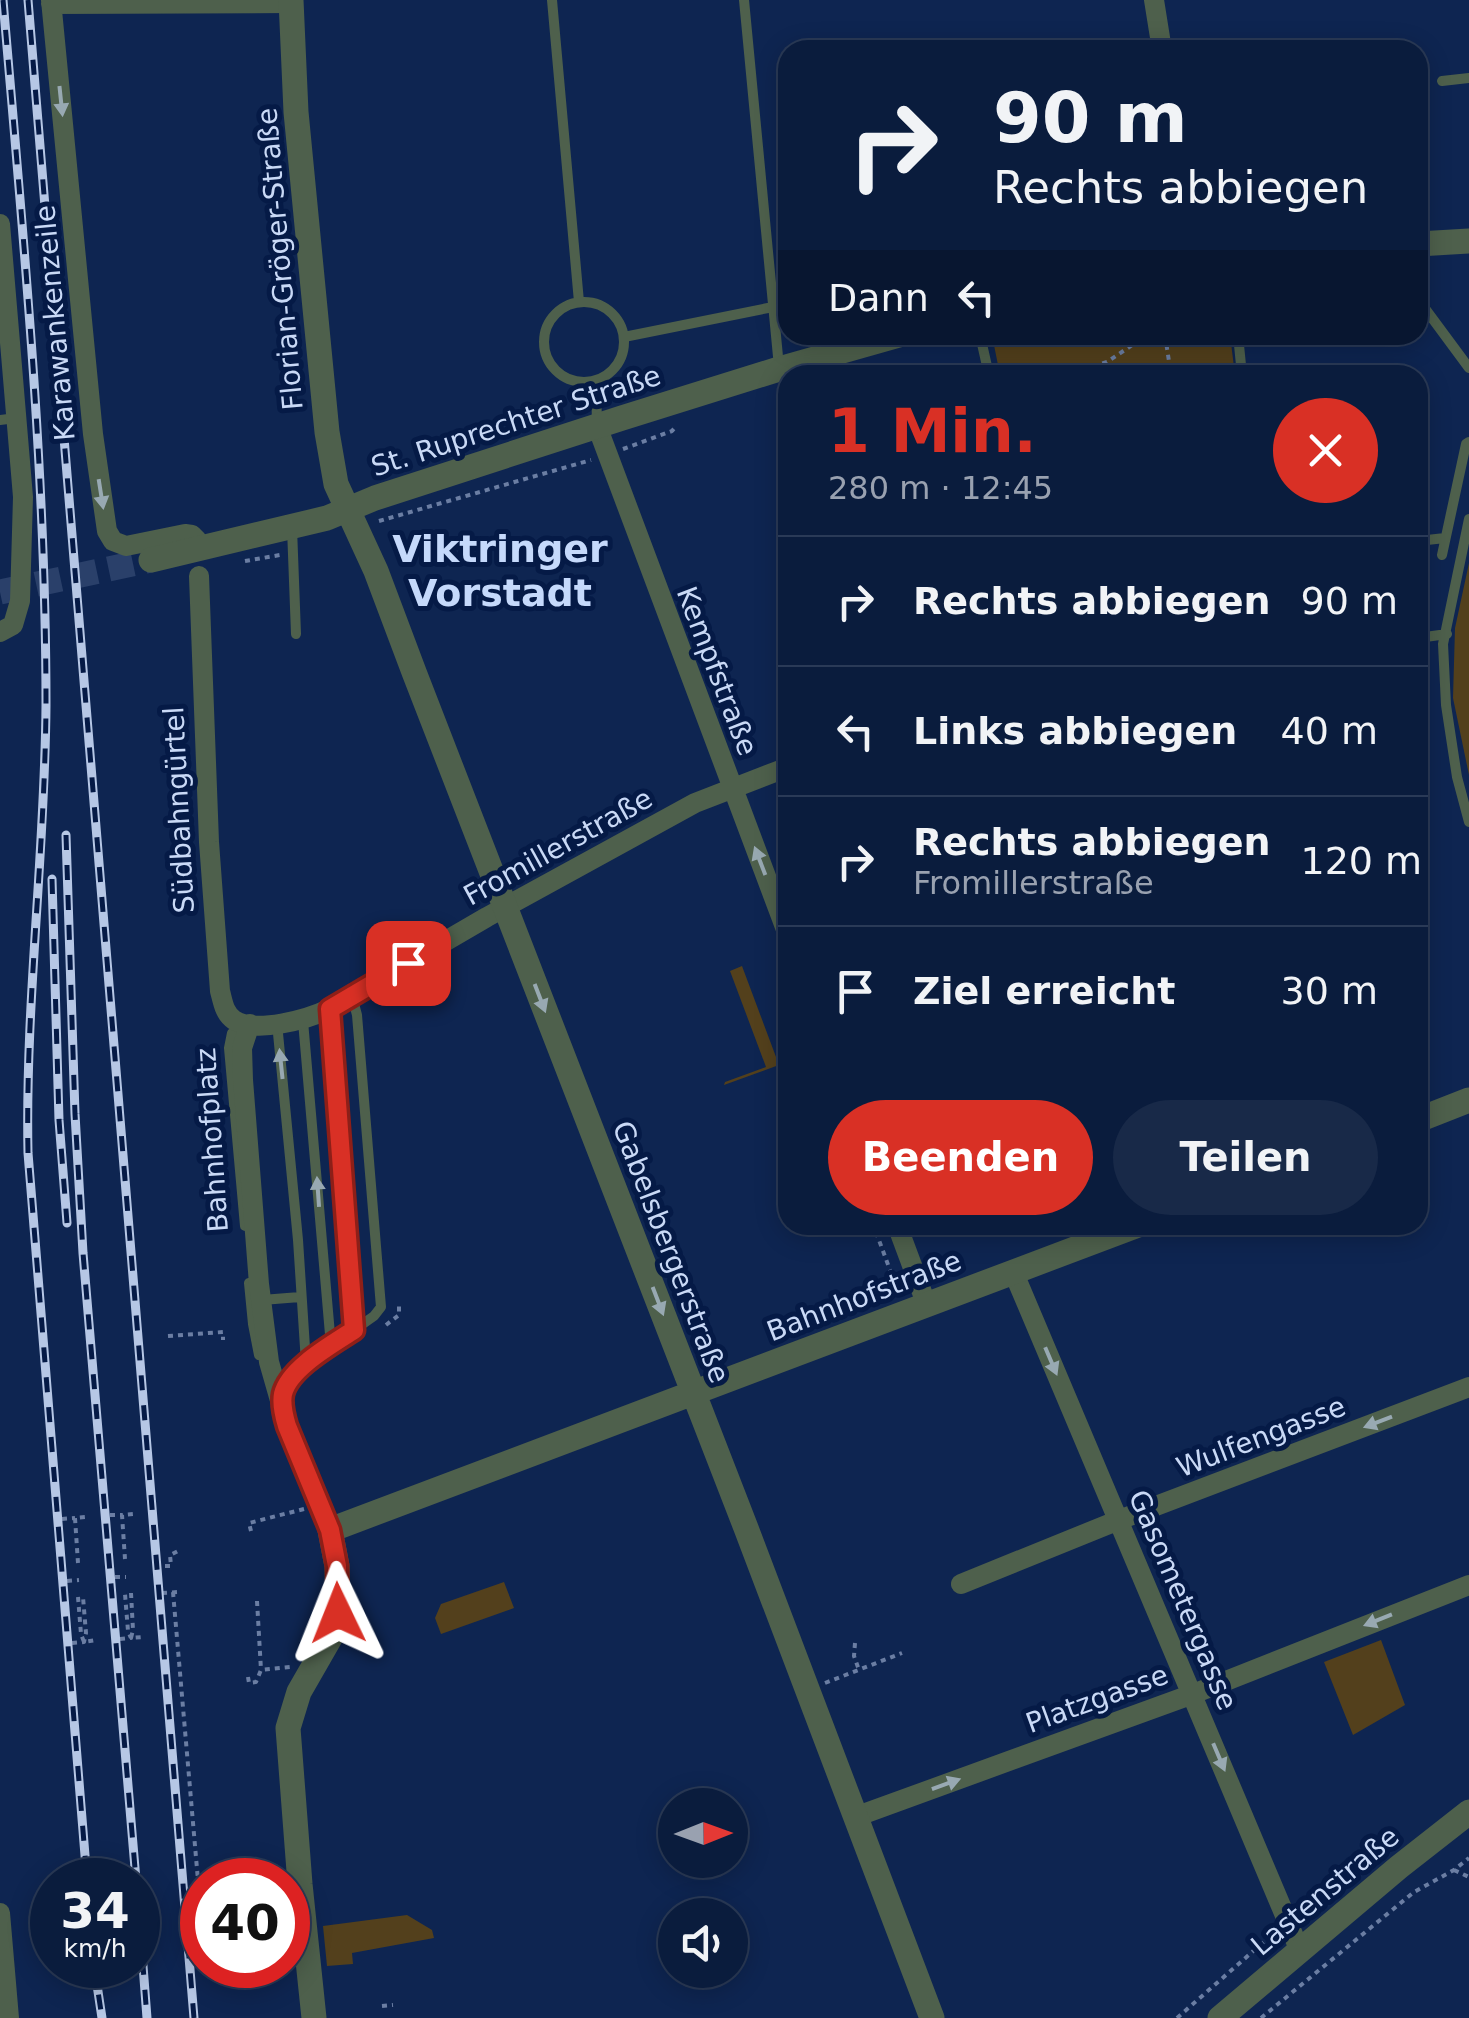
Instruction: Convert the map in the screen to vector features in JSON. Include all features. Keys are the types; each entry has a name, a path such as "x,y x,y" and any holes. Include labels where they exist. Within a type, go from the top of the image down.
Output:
{"street":[{"path":"1154,0 1160,40"},
{"path":"51,2 291,2"},
{"name":"Karawankenzeile","path":"51,2 93,434 108,531 113,541 126,546 192,535 197,540 197,550"},
{"name":"Florian-Gröger-Straße","path":"291,2 296,112 326,432 336,484 353,518"},
{"path":"0,224 8,419 23,497 20,602 13,625 0,632"},
{"path":"1428,243 1469,241"},
{"name":"St. Ruprechter Straße","path":"793,365 864,345"},
{"name":"St. Ruprechter Straße","path":"151,560 327,518 353,518 375,498 778,369"},
{"name":"Kempfstraße","path":"597,426 778,908"},
{"name":"Gabelsbergerstraße","path":"353,518 932,2018"},
{"name":"Südbahngürtel","path":"198,576 209,842 220,992 224,1010 235,1021 250,1024"},
{"name":"Fromillerstraße","path":"250,1024 303,1021 330,1009 695,803 778,771"},
{"name":"Bahnhofplatz","path":"250,1024 242,1048 257,1314 283,1413 330,1530"},
{"path":"1428,1116 1469,1100"},
{"path":"901,1235 926,1304"},
{"name":"Bahnhofstraße","path":"330,1530 1111,1235"},
{"name":"Gasometergasse","path":"1013,1271 1300,1951"},
{"name":"Wulfengasse","path":"961,1584 1469,1387"},
{"path":"314,2018 288,1728 304,1668 330,1638 338,1613 337,1566 330,1530"},
{"name":"Platzgasse","path":"855,1817 1193,1694 1469,1585"},
{"name":"Lastenstraße","path":"1220,2018 1469,1812"},
{"path":"0,1913 9,2018"}],"lane":[{"path":"552,0 578,302"},
{"path":"744,0 779,365"},
{"path":"1442,81 1469,78"},
{"path":"578,302 609,310 624,337 616,366 596,380 580,382 562,375 544,349 546,328 552,318 578,302"},
{"path":"624,337 773,307"},
{"path":"1428,312 1469,368"},
{"path":"596,380 597,426"},
{"path":"1442,555 1469,442"},
{"path":"1469,519 1444,644 1446,705 1469,822"},
{"path":"292,527 296,634"},
{"path":"1428,540 1445,538"},
{"path":"1428,637 1447,634"},
{"path":"283,1413 283,1393 298,1369 374,1316 381,1306 358,1025 352,996"},
{"path":"330,1009 354,1330"},
{"path":"303,1021 331,1346"},
{"path":"278,1024 306,1364"},
{"path":"300,1297 257,1314 266,1388 320,1526 330,1530"}],"path":[{"path":"1097,365 1132,345"},
{"path":"353,518 606,455 672,432 685,416"},
{"path":"877,1235 897,1289"},
{"path":"384,1326 400,1315 399,1303"},
{"path":"168,1336 223,1332 223,1340"},
{"path":"251,1531 249,1523 304,1510"},
{"path":"110,1515 133,1514"},
{"path":"122,1515 126,1560"},
{"path":"62,1518 86,1517"},
{"path":"74,1518 78,1563"},
{"path":"165,1566 171,1566 170,1554 180,1550"},
{"path":"115,1578 126,1577"},
{"path":"66,1581 79,1580"},
{"path":"162,1592 176,1592 196,1858"},
{"path":"128,1593 131,1638"},
{"path":"80,1597 84,1642"},
{"path":"248,1677 249,1683 256,1682 262,1670 257,1601"},
{"path":"120,1639 143,1637"},
{"path":"72,1643 96,1640"},
{"path":"855,1643 859,1670"},
{"path":"807,1690 902,1652"},
{"path":"262,1670 304,1668"},
{"path":"1260,2018 1414,1892 1469,1858"},
{"path":"1454,1870 1469,1877"},
{"path":"1177,2018 1288,1921"},
{"path":"382,2006 393,2006"}],"shaded area":[{"path":"994,345 1231,345 1234,365 1187,365 998,365"},
{"path":"1469,563 1469,775 1453,698 1455,628"},
{"path":"742,966 778,1065 724,1085 766,1067 730,971"},
{"path":"504,1582 514,1608 441,1634 435,1618 441,1604"},
{"path":"1381,1640 1405,1705 1353,1735 1324,1662"},
{"path":"407,1915 432,1930 434,1938 352,1953 353,1964 327,1966 323,1926"}],"tunnel":[{"path":"0,592 151,560"}],"railway":[{"path":"3,0 32,352 45,617 45,761 29,1041 28,1153 85,1858"},
{"path":"28,0 194,2018"},
{"path":"66,835 83,1253 134,1858"},
{"path":"52,879 59,1120 67,1223"},
{"path":"97,1988 102,2018"},
{"path":"145,1988 147,2018"}],"district":[{"name":"Viktringer Vorstadt","path":"500,571"}],"route":[{"path":"338,1613 337,1566 330,1530 287,1426 283,1393 298,1369 354,1330 330,1009 408,963"}]}
